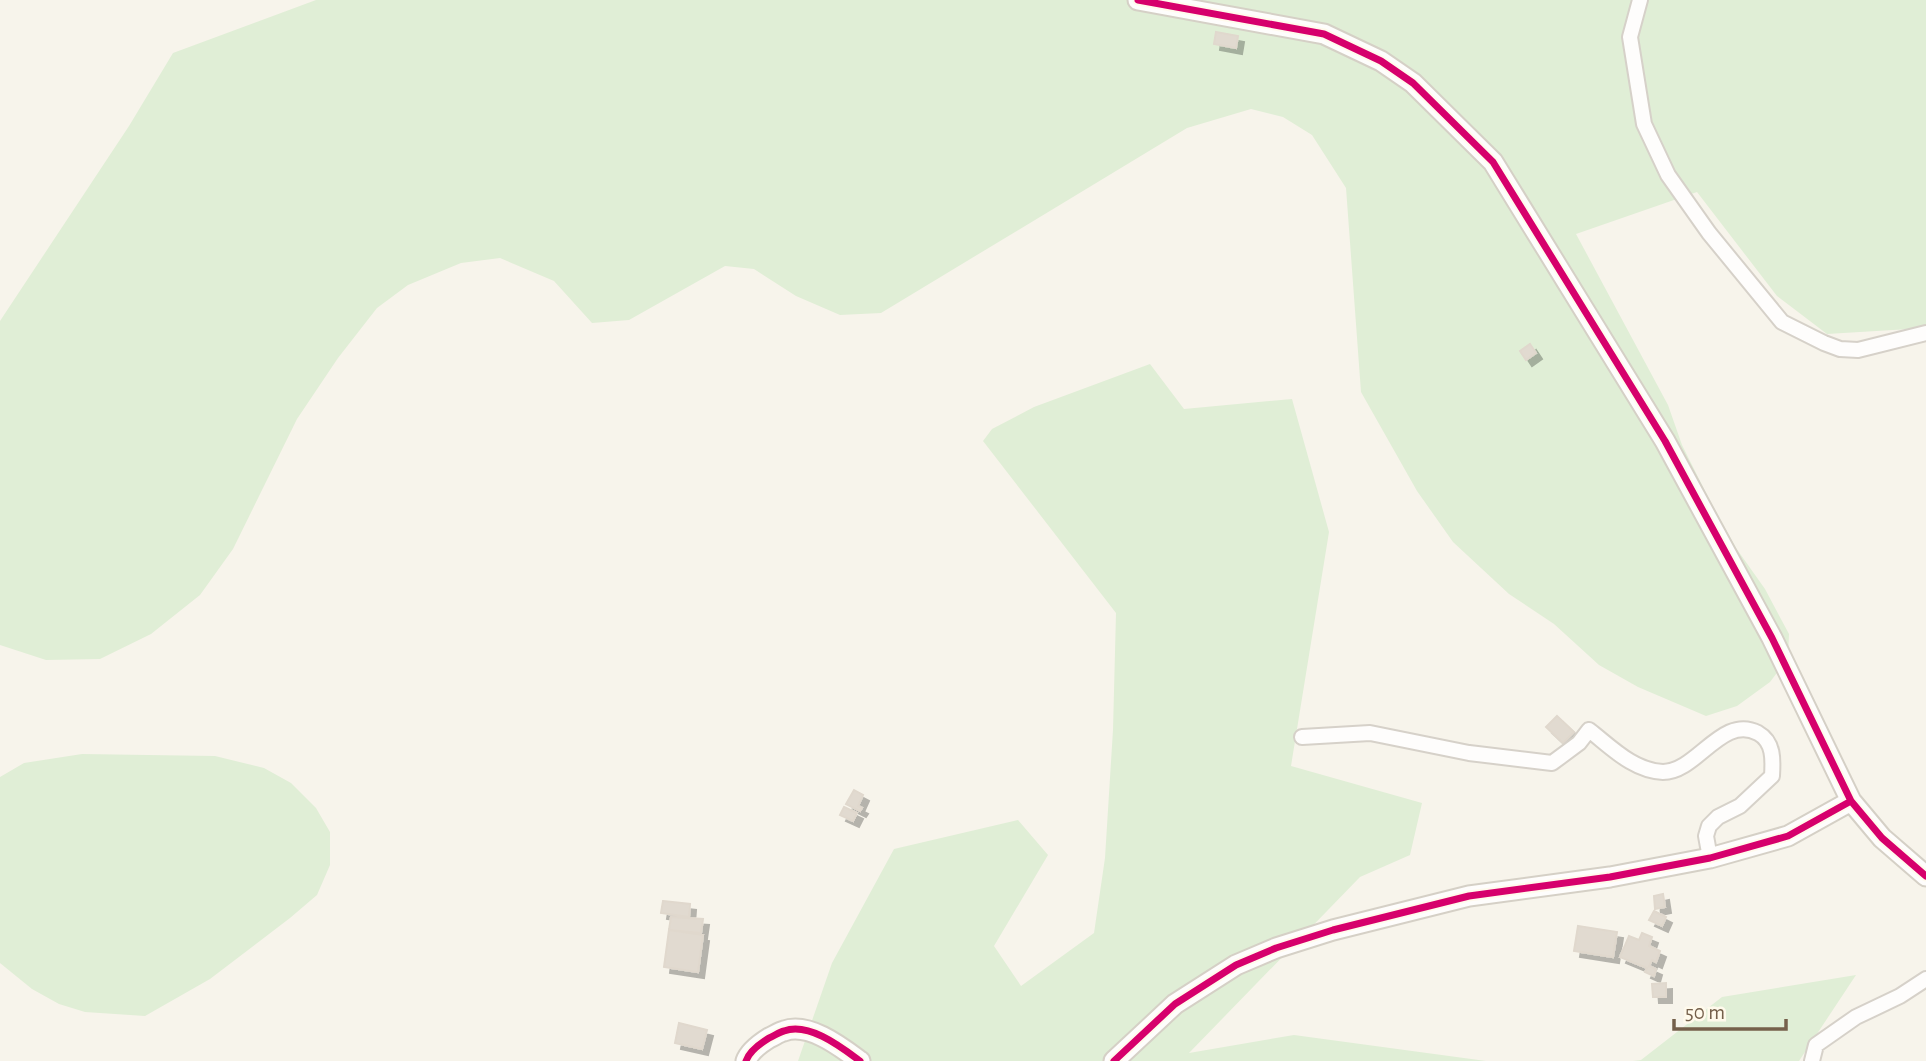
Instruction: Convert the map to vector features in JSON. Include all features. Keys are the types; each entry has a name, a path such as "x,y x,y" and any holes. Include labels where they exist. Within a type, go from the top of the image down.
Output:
{"street":[{"path":"1138,0 1324,34 1381,61 1413,83 1493,162 1665,441 1772,638 1851,801 1882,838 1926,876"},
{"path":"1640,0 1630,37 1644,124 1668,175 1709,233 1782,322 1840,349 1858,350 1926,333"},
{"path":"1302,737 1370,733 1469,753 1552,763 1580,743 1589,730 1633,763 1649,770 1666,772 1684,764 1739,729 1751,730 1762,736 1770,746 1772,776 1740,806 1718,817 1709,825 1706,836 1710,858"},
{"path":"1115,1061 1175,1004 1236,965 1276,948 1346,927 1469,897 1610,877 1710,858 1788,836 1851,801"},
{"path":"1812,1061 1816,1045 1856,1017 1900,996 1926,979"},
{"path":"746,1061 747,1056 765,1041 786,1030 809,1032 833,1041 860,1061"}],"green space":[{"path":"316,0 1926,0 1926,328 1827,334 1777,296 1697,192 1576,234 1668,405 1682,445 1709,499 1736,548 1765,589 1789,634 1788,658 1770,682 1737,706 1706,716 1638,687 1599,665 1554,624 1509,594 1453,542 1417,491 1361,392 1346,188 1312,135 1283,117 1251,109 1187,128 881,313 840,315 796,296 754,269 725,266 629,320 592,323 554,281 500,258 461,263 408,285 377,308 338,358 297,419 233,549 200,595 151,634 100,659 46,660 0,645 0,321 129,126 173,53"},
{"path":"1150,364 1184,409 1292,399 1329,532 1291,766 1422,803 1410,855 1360,877 1189,1053 1294,1035 1486,1061 798,1061 832,963 894,849 1018,820 1048,855 994,946 1021,986 1094,933 1105,858 1113,730 1116,613 983,441 992,429 1034,407"},
{"path":"82,754 215,756 264,768 291,783 316,808 330,832 330,865 317,895 210,979 145,1016 85,1012 59,1004 32,989 0,963 0,777 24,763"},
{"path":"1856,975 1799,1061 1633,1061 1641,1060 1722,997"}],"building":[{"path":"1216,32 1238,36 1236,48 1214,44"},
{"path":"1530,344 1536,353 1526,360 1520,351"},
{"path":"1557,716 1574,732 1563,743 1546,727"},
{"path":"854,790 863,795 858,806 862,808 860,811 846,804"},
{"path":"844,807 857,813 853,821 840,815"},
{"path":"1663,894 1665,907 1655,909 1654,896"},
{"path":"663,901 690,904 689,917 661,913"},
{"path":"1654,911 1666,917 1662,926 1649,920"},
{"path":"671,917 703,919 701,933 669,930"},
{"path":"1578,926 1617,932 1613,957 1574,951"},
{"path":"669,930 703,935 698,972 664,967"},
{"path":"1642,933 1652,937 1649,946 1660,951 1656,962 1652,960 1649,966 1656,969 1654,976 1645,972 1647,968 1620,957 1629,936 1639,940"},
{"path":"1666,983 1666,997 1653,997 1652,984"},
{"path":"679,1023 707,1030 702,1049 675,1043"}],"cycle path":[{"path":"1138,0 1324,34 1381,61 1413,83 1493,162 1665,441 1772,638 1851,801 1882,838 1926,876"},
{"path":"1114,1061 1175,1004 1236,965 1276,948 1333,930 1469,896 1610,877 1710,858 1788,836 1851,801"},
{"path":"746,1061 752,1051 766,1040 780,1032 794,1029 824,1037 860,1061"}]}
